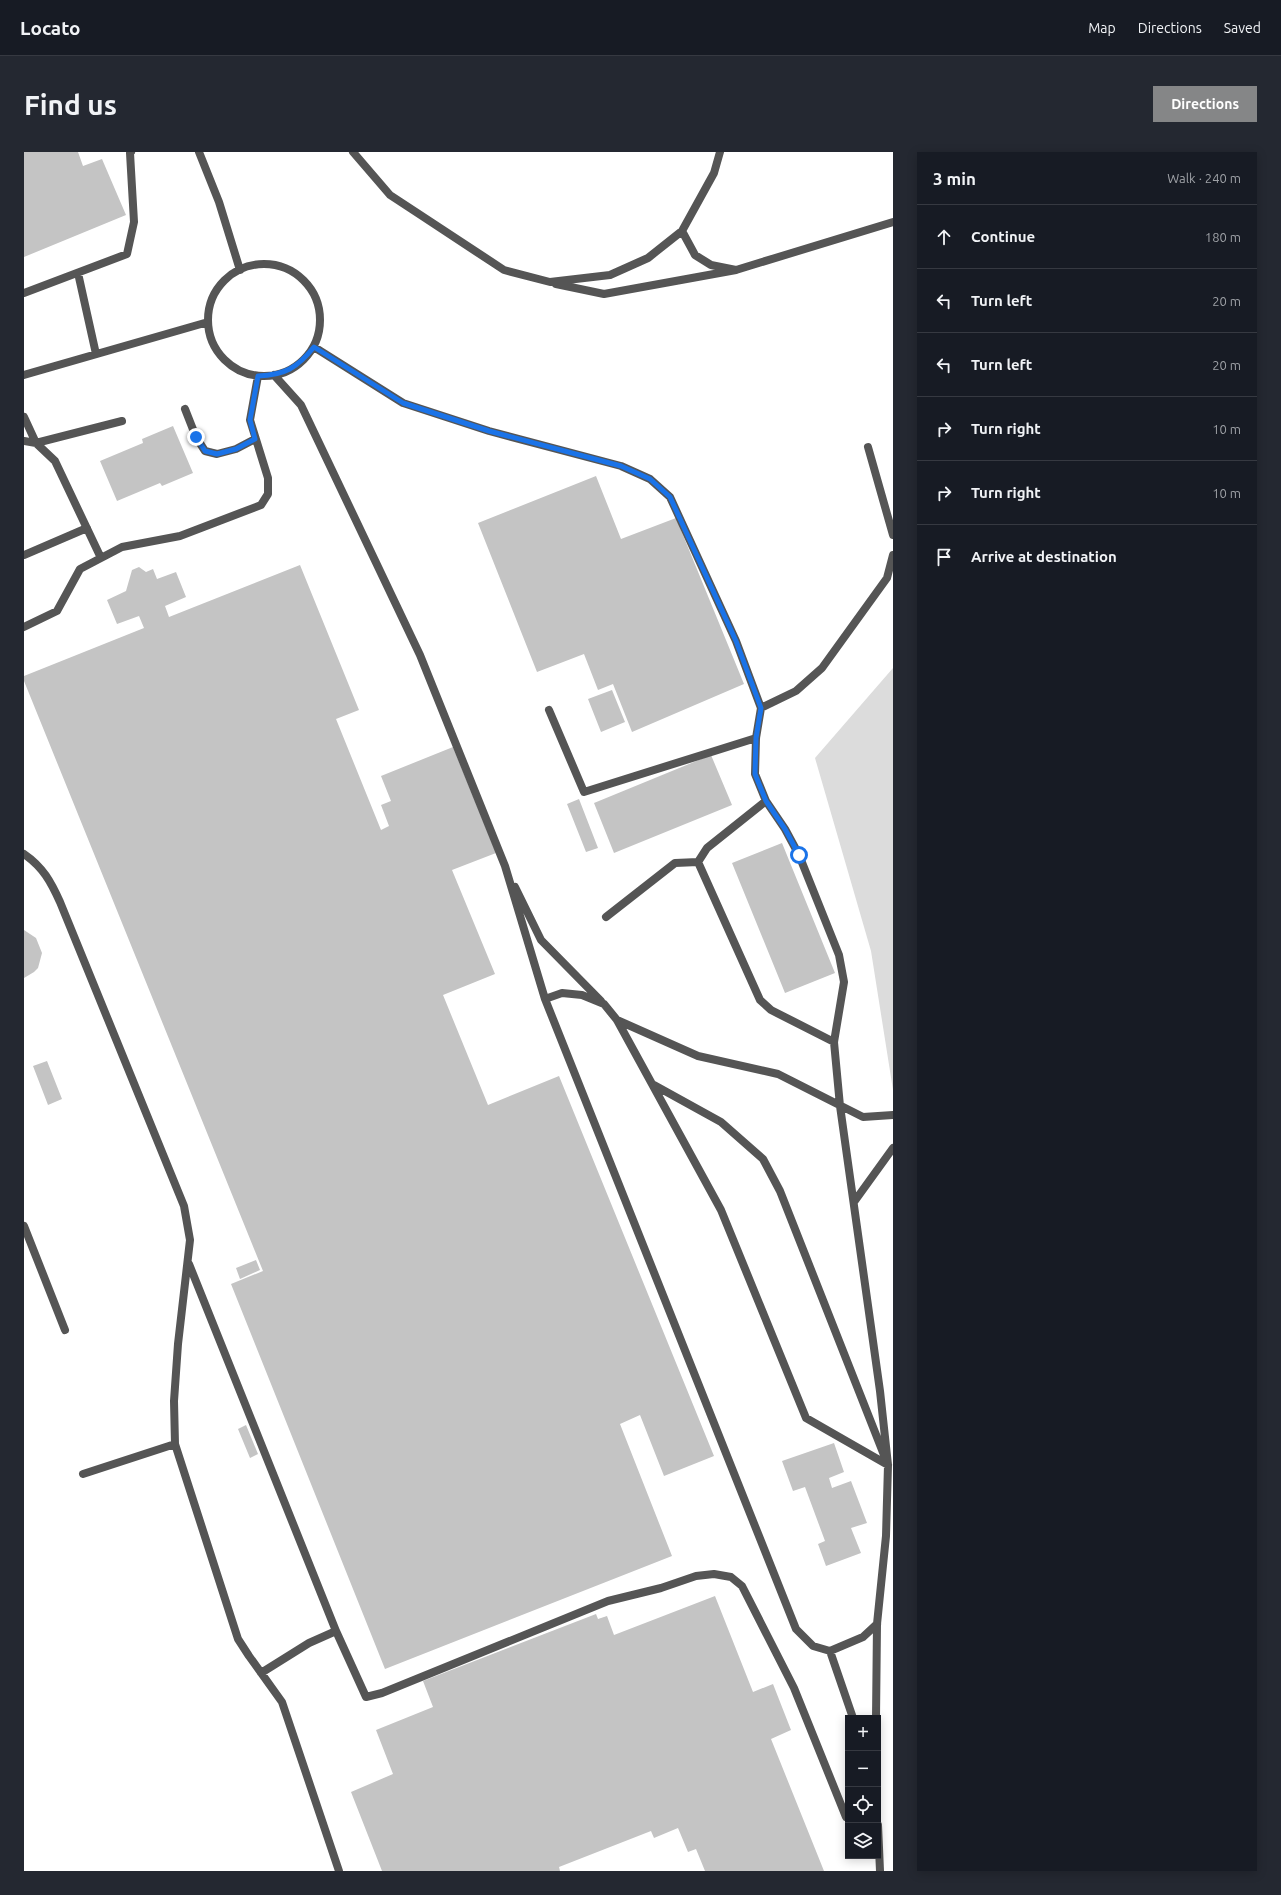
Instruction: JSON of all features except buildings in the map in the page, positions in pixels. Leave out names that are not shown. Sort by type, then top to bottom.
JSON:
[{"type":"lane","points":[[24,293],[127,254],[134,222],[131,152]]},
{"type":"lane","points":[[199,152],[219,202],[240,270]]},
{"type":"lane","points":[[353,152],[390,195],[504,270],[604,294],[736,270],[893,222]]},
{"type":"lane","points":[[550,282],[610,275],[648,258],[682,230],[714,173],[720,152]]},
{"type":"lane","points":[[682,230],[696,255],[711,265],[736,270]]},
{"type":"lane","points":[[256,264],[274,265],[291,271],[305,281],[315,296],[320,313],[320,330],[314,347],[303,361],[290,370],[274,376],[258,376],[243,372],[233,366],[218,352],[211,338],[208,322],[210,306],[216,291],[226,279],[240,270],[256,264]]},
{"type":"lane","points":[[78,273],[96,354]]},
{"type":"lane","points":[[24,375],[208,322]]},
{"type":"lane","points":[[314,347],[403,403],[489,431],[621,466],[650,479],[670,497],[736,641],[761,708],[756,738],[755,774],[766,801],[785,829],[799,855],[839,955],[844,982],[834,1042],[840,1106],[879,1383],[888,1465],[886,1536],[877,1624],[876,1715]]},
{"type":"lane","points":[[24,627],[58,611],[80,569],[122,547],[180,536],[261,505],[268,494],[268,478],[250,420],[258,376]]},
{"type":"lane","points":[[274,376],[301,405],[420,655],[505,866],[541,940],[604,1004],[617,1020],[721,1210],[806,1418],[888,1465]]},
{"type":"lane","points":[[185,408],[196,437],[205,451],[217,454],[236,449],[255,439]]},
{"type":"lane","points":[[24,417],[36,443],[55,461],[101,558]]},
{"type":"lane","points":[[24,440],[36,443],[122,421]]},
{"type":"lane","points":[[868,447],[893,535]]},
{"type":"lane","points":[[24,555],[87,528]]},
{"type":"lane","points":[[761,708],[796,691],[822,668],[887,578],[893,555]]},
{"type":"lane","points":[[549,710],[584,792],[756,738]]},
{"type":"lane","points":[[698,862],[707,848],[766,801]]},
{"type":"lane","points":[[24,854],[41,867],[48,877],[60,902],[184,1206],[190,1240],[178,1344],[174,1401],[175,1444],[236,1633],[248,1656],[282,1702],[288,1716],[339,1871]]},
{"type":"lane","points":[[606,917],[675,863],[698,862]]},
{"type":"lane","points":[[698,862],[760,1000],[771,1010],[834,1042]]},
{"type":"lane","points":[[505,866],[545,1000],[796,1629],[813,1646],[830,1651],[864,1637],[877,1624]]},
{"type":"lane","points":[[545,1000],[562,993],[582,995],[604,1004]]},
{"type":"lane","points":[[617,1020],[698,1056],[778,1074],[863,1117],[893,1115]]},
{"type":"lane","points":[[653,1084],[721,1122],[763,1159],[780,1191],[888,1465]]},
{"type":"lane","points":[[854,1202],[893,1148]]},
{"type":"lane","points":[[24,1226],[65,1330]]},
{"type":"lane","points":[[188,1263],[336,1631],[366,1697],[382,1693],[608,1601],[661,1588],[696,1576],[714,1574],[731,1577],[742,1586],[794,1688],[845,1815]]},
{"type":"lane","points":[[83,1474],[175,1444]]},
{"type":"lane","points":[[261,1673],[309,1643],[336,1631]]},
{"type":"lane","points":[[830,1651],[852,1715]]},
{"type":"lane","points":[[879,1859],[880,1871]]},
{"type":"shaded area","points":[[893,668],[893,1090],[871,951],[815,758]]},
{"type":"route","points":[[196,437],[205,451],[217,454],[236,449],[255,439],[250,420],[258,376],[274,376],[290,370],[303,361],[314,347],[403,403],[489,431],[621,466],[650,479],[670,497],[736,641],[761,708],[756,738],[755,774],[766,801],[785,829],[799,855]]}]
